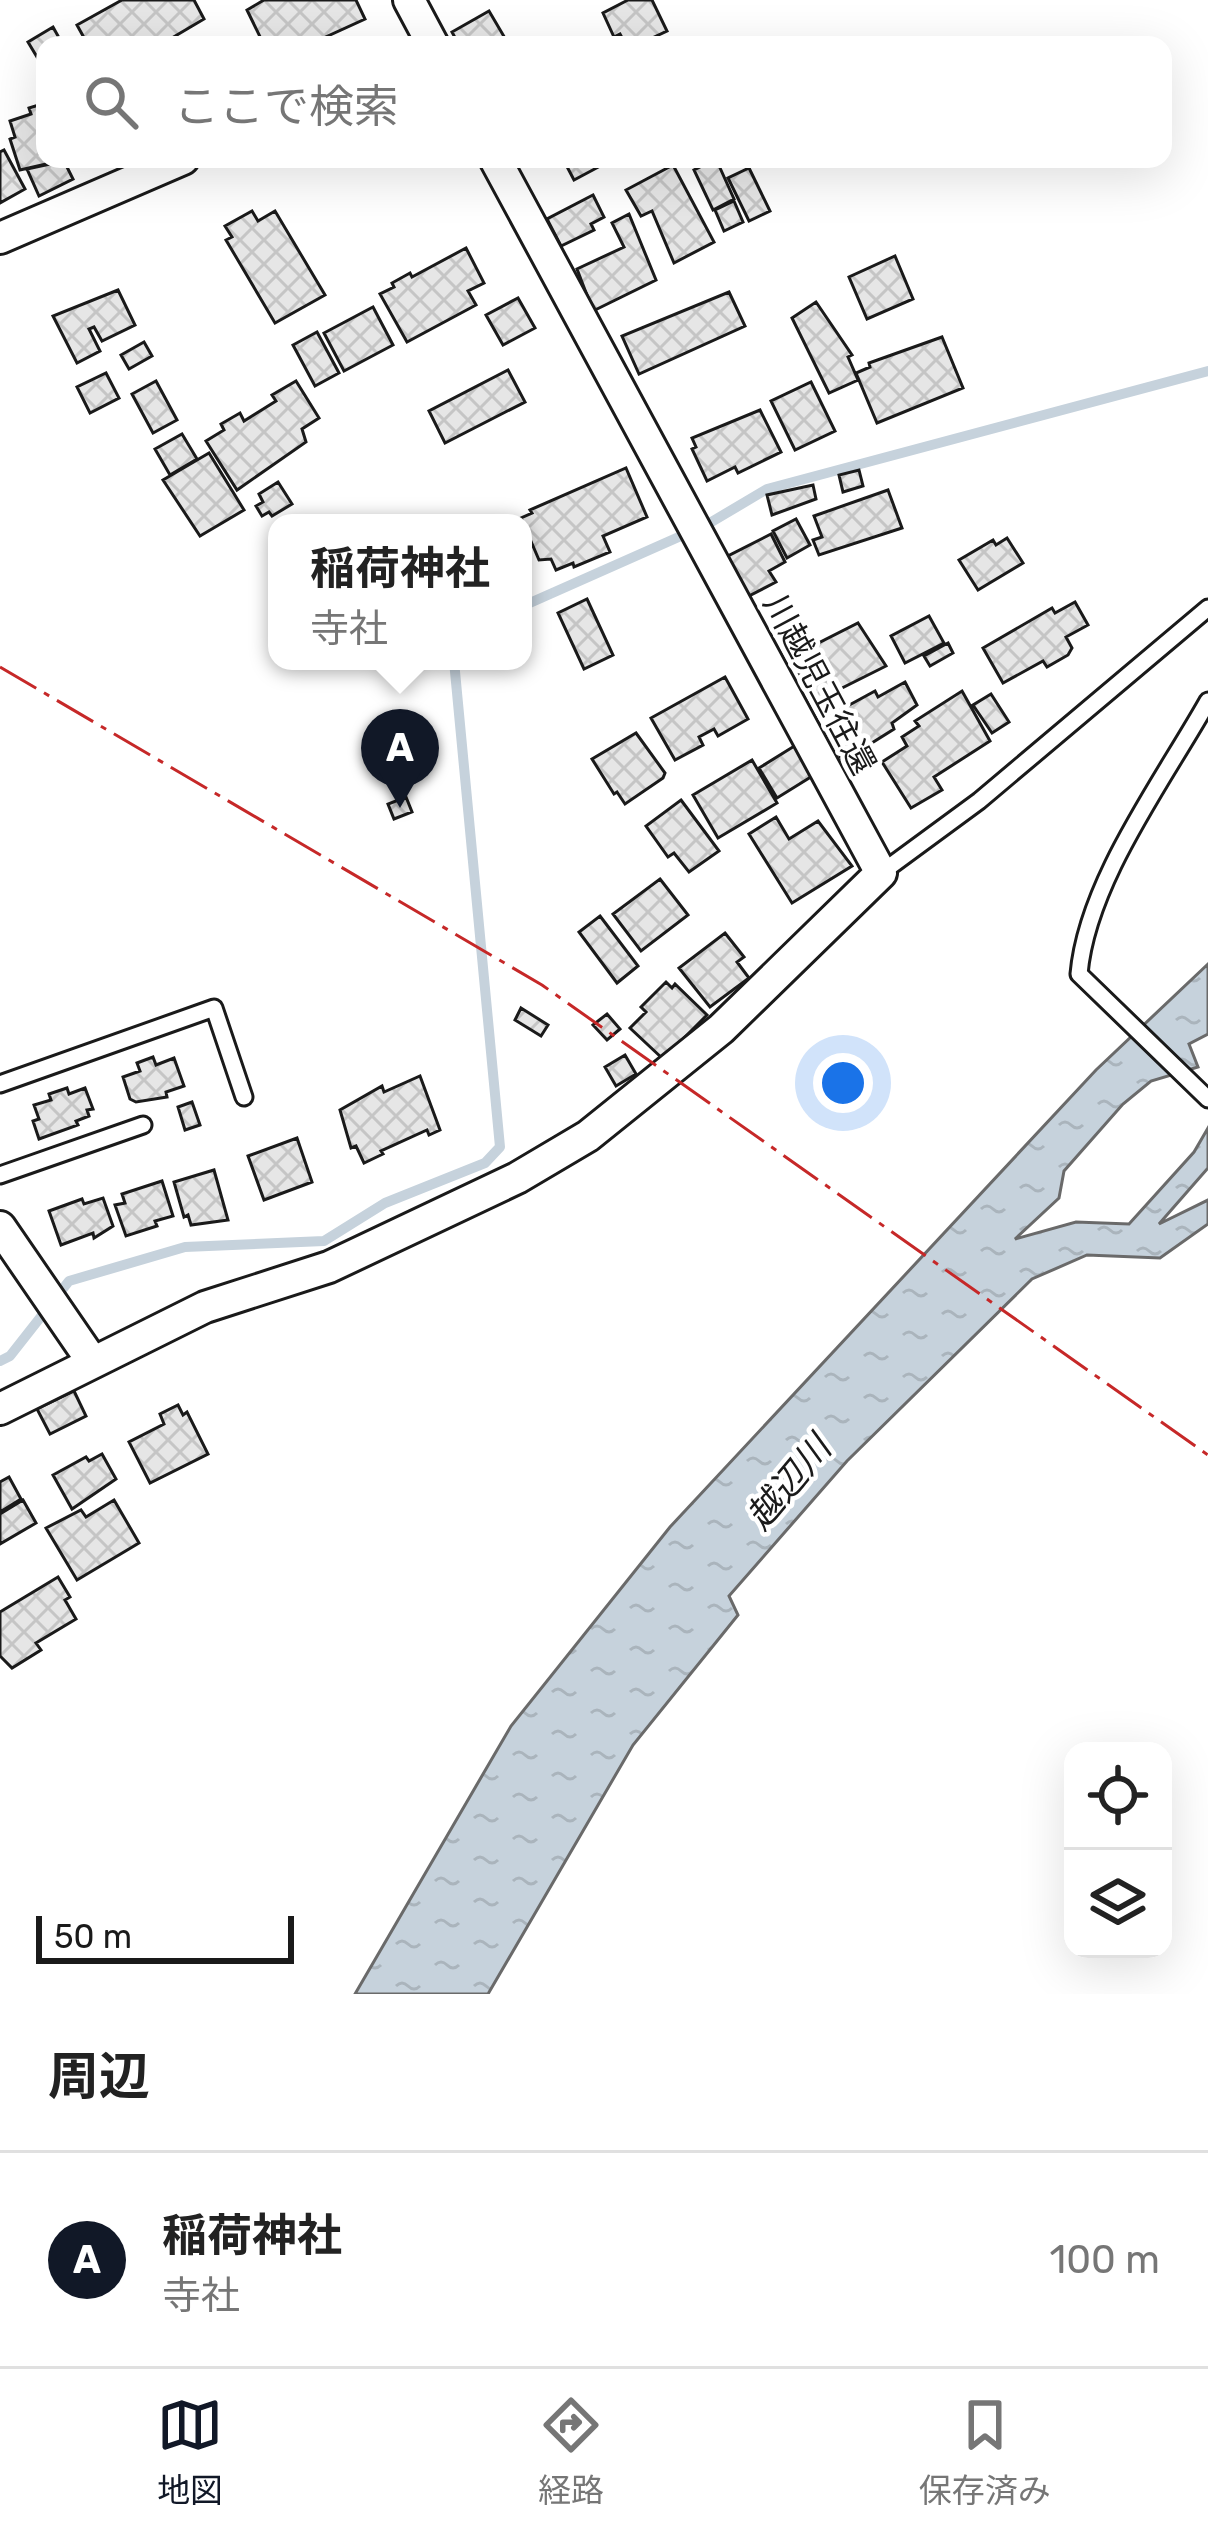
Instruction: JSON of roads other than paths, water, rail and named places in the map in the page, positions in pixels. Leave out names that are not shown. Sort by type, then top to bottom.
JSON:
[{"type":"street","points":[[409,0],[423,36]]},
{"type":"street","points":[[0,238],[161,168]]},
{"type":"street","name":"川越児玉往還","points":[[500,168],[881,873]]},
{"type":"street","points":[[0,1408],[205,1307],[329,1267],[517,1178],[588,1136],[721,1029],[881,873]]},
{"type":"street","points":[[0,1227],[92,1361]]},
{"type":"lane","points":[[881,873],[979,801],[1208,608]]},
{"type":"lane","points":[[1208,701],[1114,862],[1080,954],[1078,974],[1208,1099]]},
{"type":"lane","points":[[0,1084],[214,1008],[244,1096]]},
{"type":"lane","points":[[0,1175],[142,1125]]},
{"type":"water","name":"越辺川","points":[[1208,964],[1208,1034],[1189,1044],[1198,1067],[1151,1081],[1123,1104],[1064,1171],[1059,1198],[1015,1239],[1076,1222],[1129,1224],[1194,1152],[1208,1128],[1208,1168],[1159,1224],[1208,1200],[1208,1224],[1160,1258],[1087,1255],[1032,1279],[847,1461],[729,1596],[738,1615],[633,1745],[488,1994],[355,1994],[511,1726],[670,1527],[1096,1070]]},
{"type":"waterway","points":[[532,602],[708,524],[767,489],[1208,371]]},
{"type":"waterway","points":[[0,1361],[10,1356],[69,1281],[185,1247],[324,1241],[385,1203],[485,1163],[500,1147],[455,670]]},
{"type":"place","name":"稲荷神社","points":[[400,808]]}]
